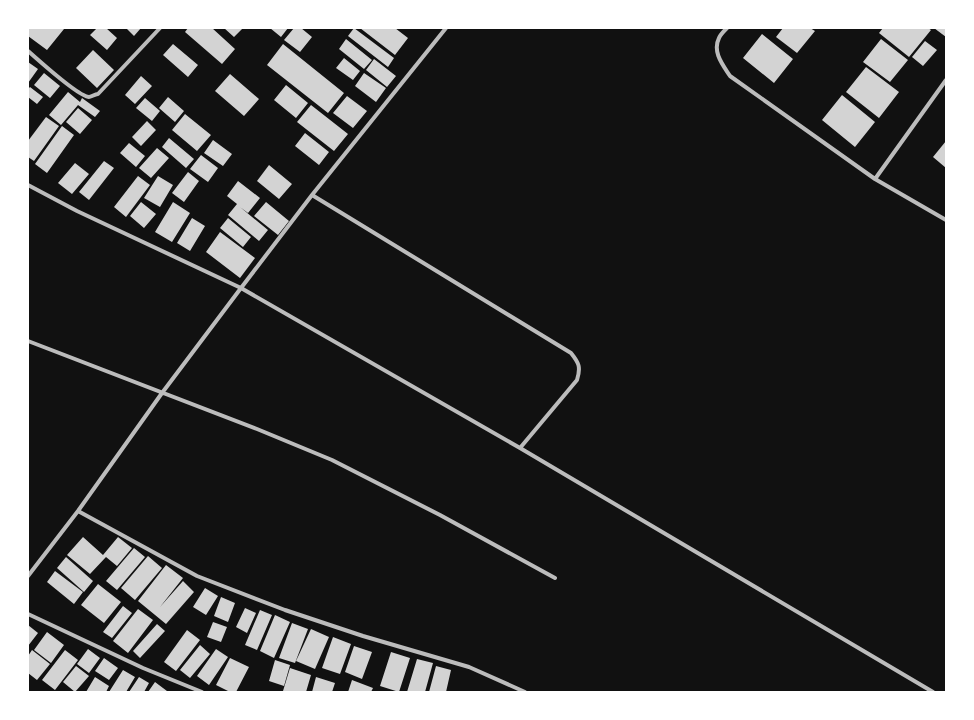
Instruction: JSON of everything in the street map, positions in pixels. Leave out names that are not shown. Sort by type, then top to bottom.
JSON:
[{"type":"street","points":[[28,51],[82,95],[88,97],[98,94],[160,28]]},
{"type":"street","points":[[28,576],[78,511],[162,393],[241,288],[312,195],[446,28]]},
{"type":"street","points":[[727,28],[718,38],[717,48],[720,61],[730,76],[875,179],[946,220]]},
{"type":"street","points":[[875,179],[946,80]]},
{"type":"street","points":[[28,185],[77,211],[241,288],[520,448],[933,692]]},
{"type":"street","points":[[312,195],[571,352],[577,360],[580,371],[576,380],[520,448]]},
{"type":"street","points":[[28,341],[257,429],[332,460],[440,515],[555,578]]},
{"type":"street","points":[[78,511],[197,576],[285,610],[363,636],[469,668],[525,692]]},
{"type":"street","points":[[28,614],[144,668],[202,692]]},
{"type":"building","points":[[28,28],[64,29],[47,50],[28,36]]},
{"type":"building","points":[[97,28],[106,28],[117,38],[107,50],[90,35]]},
{"type":"building","points":[[126,28],[141,28],[134,36]]},
{"type":"building","points":[[188,28],[212,28],[235,49],[222,64],[185,32]]},
{"type":"building","points":[[224,28],[243,28],[234,37]]},
{"type":"building","points":[[270,28],[288,28],[281,37]]},
{"type":"building","points":[[294,28],[301,28],[312,37],[300,52],[284,40]]},
{"type":"building","points":[[354,28],[394,58],[388,67],[348,36]]},
{"type":"building","points":[[360,28],[395,28],[408,38],[395,55]]},
{"type":"building","points":[[783,28],[810,28],[815,31],[797,53],[776,37]]},
{"type":"building","points":[[883,28],[928,28],[931,30],[909,57],[879,33]]},
{"type":"building","points":[[934,28],[946,28],[946,37]]},
{"type":"building","points":[[762,34],[793,59],[774,83],[743,58]]},
{"type":"building","points":[[346,39],[372,60],[364,69],[339,49]]},
{"type":"building","points":[[881,39],[908,60],[890,82],[863,62]]},
{"type":"building","points":[[925,41],[937,50],[923,66],[912,57]]},
{"type":"building","points":[[173,44],[198,65],[188,77],[163,55]]},
{"type":"building","points":[[283,44],[344,93],[328,113],[267,65]]},
{"type":"building","points":[[93,50],[114,70],[97,88],[76,68]]},
{"type":"building","points":[[344,58],[360,71],[353,80],[336,68]]},
{"type":"building","points":[[374,59],[396,76],[387,87],[366,70]]},
{"type":"building","points":[[28,62],[38,69],[28,83]]},
{"type":"building","points":[[866,67],[899,92],[879,118],[846,92]]},
{"type":"building","points":[[44,73],[60,86],[50,98],[34,85]]},
{"type":"building","points":[[364,73],[386,88],[376,102],[355,86]]},
{"type":"building","points":[[230,74],[259,99],[244,116],[215,91]]},
{"type":"building","points":[[141,76],[152,86],[135,104],[125,95]]},
{"type":"building","points":[[286,85],[308,103],[296,118],[274,100]]},
{"type":"building","points":[[30,87],[43,97],[37,104],[28,97],[28,89]]},
{"type":"building","points":[[68,92],[80,102],[82,98],[100,111],[95,117],[78,105],[61,125],[49,115]]},
{"type":"building","points":[[842,95],[875,122],[855,147],[822,120]]},
{"type":"building","points":[[347,96],[367,111],[353,128],[333,113]]},
{"type":"building","points":[[168,97],[184,111],[175,122],[159,108]]},
{"type":"building","points":[[145,98],[160,111],[152,121],[136,108]]},
{"type":"building","points":[[311,105],[348,134],[334,151],[297,122]]},
{"type":"building","points":[[78,108],[92,120],[80,134],[66,122]]},
{"type":"building","points":[[185,114],[211,135],[197,151],[172,130]]},
{"type":"building","points":[[46,117],[59,126],[34,161],[28,157],[28,141]]},
{"type":"building","points":[[147,121],[156,130],[141,146],[132,137]]},
{"type":"building","points":[[62,126],[74,135],[47,173],[35,164]]},
{"type":"building","points":[[305,133],[329,152],[319,165],[295,146]]},
{"type":"building","points":[[169,138],[194,159],[186,168],[162,147]]},
{"type":"building","points":[[213,140],[232,154],[223,166],[204,153]]},
{"type":"building","points":[[946,141],[946,168],[933,157]]},
{"type":"building","points":[[129,143],[145,156],[136,167],[120,153]]},
{"type":"building","points":[[157,148],[169,158],[151,178],[139,168]]},
{"type":"building","points":[[201,155],[218,168],[208,182],[190,169]]},
{"type":"building","points":[[104,161],[114,168],[89,200],[79,192]]},
{"type":"building","points":[[75,163],[89,174],[72,194],[58,183]]},
{"type":"building","points":[[269,165],[292,184],[279,199],[257,181]]},
{"type":"building","points":[[188,172],[199,181],[184,202],[172,193]]},
{"type":"building","points":[[138,176],[150,185],[126,217],[114,207]]},
{"type":"building","points":[[158,176],[173,185],[160,207],[144,198]]},
{"type":"building","points":[[238,181],[260,198],[248,213],[240,207],[268,230],[259,241],[228,215],[237,204],[227,196]]},
{"type":"building","points":[[141,202],[156,214],[144,228],[130,216]]},
{"type":"building","points":[[173,202],[190,213],[172,242],[155,232]]},
{"type":"building","points":[[266,202],[289,221],[278,235],[254,216]]},
{"type":"building","points":[[192,218],[205,226],[190,251],[177,243]]},
{"type":"building","points":[[228,218],[251,237],[243,247],[220,228]]},
{"type":"building","points":[[220,232],[255,258],[240,278],[206,252]]},
{"type":"building","points":[[83,537],[103,555],[118,537],[132,548],[117,566],[106,557],[90,574],[67,555]]},
{"type":"building","points":[[134,548],[145,557],[117,590],[106,581]]},
{"type":"building","points":[[148,556],[162,568],[135,600],[121,588]]},
{"type":"building","points":[[66,557],[93,581],[84,592],[57,568]]},
{"type":"building","points":[[166,565],[183,578],[160,607],[183,581],[194,592],[166,624],[138,601]]},
{"type":"building","points":[[55,571],[83,592],[74,604],[47,582]]},
{"type":"building","points":[[98,584],[121,602],[104,623],[81,605]]},
{"type":"building","points":[[205,588],[218,596],[206,615],[193,607]]},
{"type":"building","points":[[221,597],[235,603],[228,622],[214,616]]},
{"type":"building","points":[[123,606],[132,613],[112,638],[103,632]]},
{"type":"building","points":[[245,608],[256,613],[247,633],[236,627]]},
{"type":"building","points":[[138,609],[153,620],[128,653],[113,641]]},
{"type":"building","points":[[260,610],[272,615],[257,650],[245,645]]},
{"type":"building","points":[[275,615],[290,622],[274,658],[260,651]]},
{"type":"building","points":[[213,622],[227,627],[221,642],[207,637]]},
{"type":"building","points":[[292,623],[308,629],[295,663],[279,658]]},
{"type":"building","points":[[157,624],[165,631],[140,658],[133,651]]},
{"type":"building","points":[[28,625],[38,633],[28,646]]},
{"type":"building","points":[[311,629],[329,637],[315,669],[296,661]]},
{"type":"building","points":[[187,630],[200,640],[176,671],[164,662]]},
{"type":"building","points":[[47,632],[64,645],[51,663],[34,650]]},
{"type":"building","points":[[333,637],[351,644],[340,674],[322,668]]},
{"type":"building","points":[[200,645],[210,654],[190,678],[180,670]]},
{"type":"building","points":[[354,646],[372,652],[362,679],[345,672]]},
{"type":"building","points":[[88,649],[100,658],[89,673],[77,664]]},
{"type":"building","points":[[216,649],[228,657],[209,685],[197,676]]},
{"type":"building","points":[[32,650],[50,664],[37,680],[28,673],[28,656]]},
{"type":"building","points":[[65,650],[78,660],[55,690],[42,680]]},
{"type":"building","points":[[391,652],[410,658],[399,692],[380,686]]},
{"type":"building","points":[[104,658],[118,668],[109,680],[95,671]]},
{"type":"building","points":[[230,658],[249,667],[236,692],[230,692],[216,685]]},
{"type":"building","points":[[417,659],[433,663],[425,692],[407,692]]},
{"type":"building","points":[[275,660],[290,665],[284,686],[269,681]]},
{"type":"building","points":[[76,666],[89,676],[75,692],[63,682]]},
{"type":"building","points":[[436,666],[451,670],[446,692],[429,692]]},
{"type":"building","points":[[290,668],[311,675],[306,692],[283,691]]},
{"type":"building","points":[[123,670],[135,677],[126,692],[109,692]]},
{"type":"building","points":[[95,677],[109,686],[106,692],[86,692]]},
{"type":"building","points":[[139,677],[149,683],[144,692],[129,692]]},
{"type":"building","points":[[316,677],[335,683],[332,692],[312,692]]},
{"type":"building","points":[[352,680],[373,688],[371,692],[348,692]]},
{"type":"building","points":[[155,682],[167,691],[167,692],[148,692]]}]
